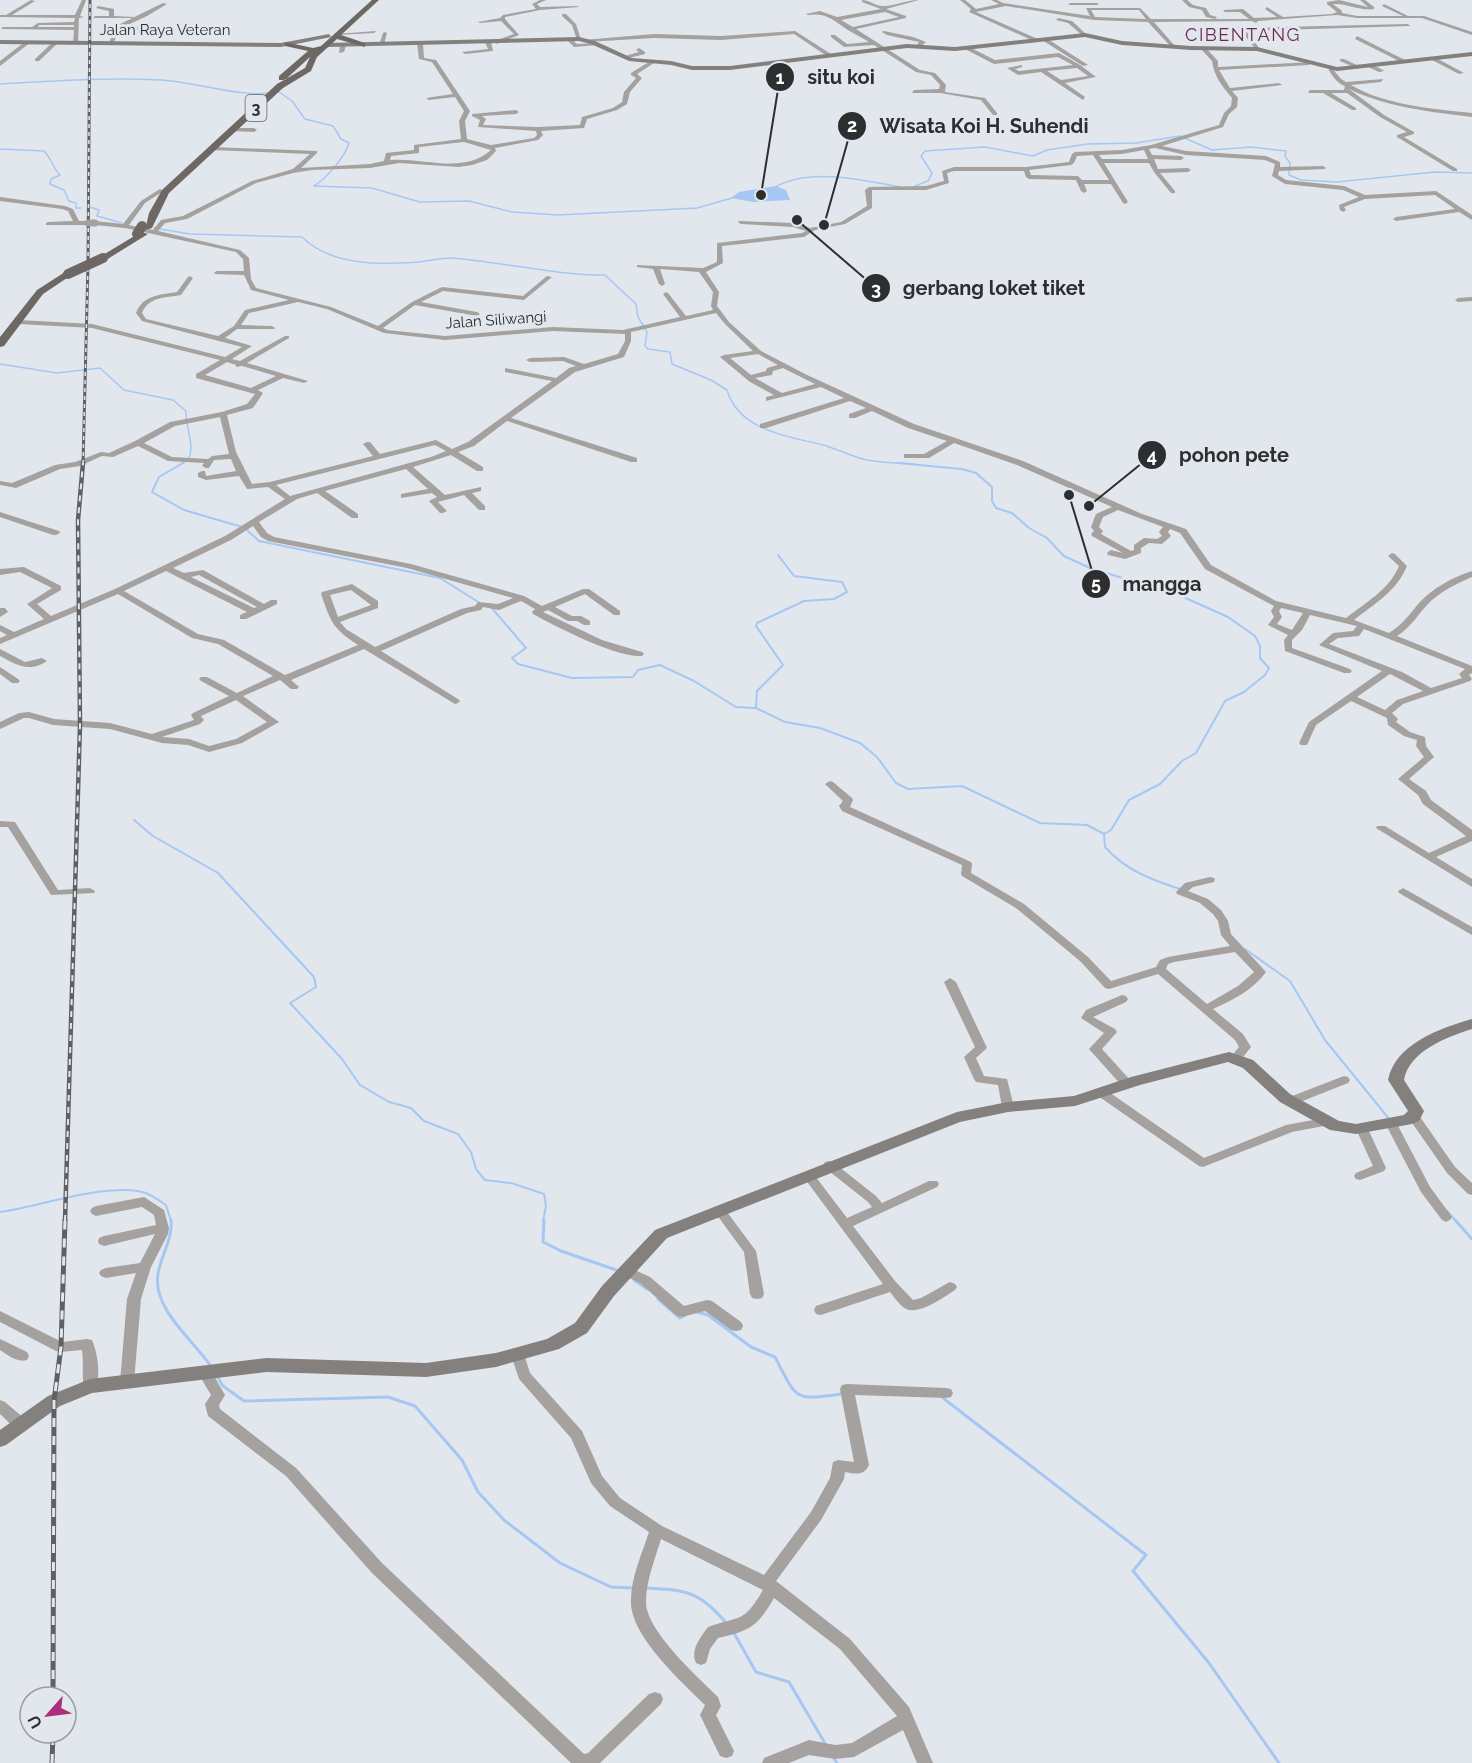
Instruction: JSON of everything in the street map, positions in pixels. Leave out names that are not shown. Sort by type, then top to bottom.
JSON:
[{"type":"main road","name":"3","points":[[149,230],[145,211],[160,191],[280,86],[308,69],[314,56],[370,0]]},
{"type":"main road","name":"3","points":[[359,13],[376,0]]},
{"type":"main road","name":"3","points":[[149,230],[153,213],[165,192],[233,130],[294,66],[333,38]]},
{"type":"main road","points":[[333,38],[362,45]]},
{"type":"main road","points":[[288,44],[314,50]]},
{"type":"main road","points":[[0,334],[33,290],[149,230]]},
{"type":"main road","points":[[0,344],[40,292],[67,273]]},
{"type":"street","points":[[80,45],[78,22],[84,0]]},
{"type":"street","points":[[539,9],[534,4],[544,0]]},
{"type":"street","points":[[850,29],[904,17],[882,5],[866,0]]},
{"type":"street","points":[[917,0],[882,5],[873,12],[835,18],[918,72],[937,77],[944,85],[941,91]]},
{"type":"street","points":[[962,0],[975,10],[1007,5]]},
{"type":"street","points":[[993,0],[1007,5],[1042,11],[1069,7],[1106,7],[1144,14],[1172,46]]},
{"type":"street","points":[[1015,0],[1027,8]]},
{"type":"street","points":[[1184,0],[1191,6],[1204,9],[1208,16],[1232,20]]},
{"type":"street","points":[[1326,1],[1348,2],[1358,9],[1372,8],[1362,0]]},
{"type":"street","points":[[3,17],[33,1]]},
{"type":"street","points":[[1326,1],[1340,12],[1339,14]]},
{"type":"street","points":[[1384,5],[1409,16]]},
{"type":"street","points":[[112,30],[127,22],[140,19],[162,6],[172,8]]},
{"type":"street","points":[[480,22],[502,19],[505,15],[539,9],[578,7]]},
{"type":"street","points":[[1069,7],[1091,14],[1150,21],[1254,20],[1339,14],[1359,21]]},
{"type":"street","points":[[1069,7],[1071,19],[1085,35]]},
{"type":"street","points":[[1053,23],[1091,14],[1106,7]]},
{"type":"street","points":[[98,8],[112,10],[111,17]]},
{"type":"street","points":[[836,10],[845,8],[880,22]]},
{"type":"street","points":[[1268,8],[1299,28]]},
{"type":"street","points":[[975,10],[972,11],[1087,63],[1059,68],[1030,78],[1024,76]]},
{"type":"street","points":[[1257,49],[1244,30],[1232,20],[1226,11],[1241,10],[1264,29]]},
{"type":"street","points":[[1042,11],[1038,13],[1043,16],[1071,19]]},
{"type":"street","points":[[873,12],[893,19]]},
{"type":"street","points":[[1248,15],[1275,13]]},
{"type":"street","points":[[564,15],[574,24],[582,40],[625,57],[690,68],[730,68],[918,46],[941,49],[967,48],[1085,35],[1117,42],[1257,49],[1330,69],[1358,68],[1472,54]]},
{"type":"street","points":[[1244,30],[1299,28],[1409,16],[1427,18],[1472,34]]},
{"type":"street","points":[[3,17],[78,22]]},
{"type":"street","points":[[95,17],[154,21]]},
{"type":"street","points":[[1314,17],[1321,22]]},
{"type":"street","points":[[496,42],[517,35],[502,19]]},
{"type":"street","points":[[844,24],[872,19]]},
{"type":"street","points":[[1270,19],[1281,28]]},
{"type":"street","points":[[1156,26],[1219,25],[1215,20]]},
{"type":"street","points":[[1292,22],[1359,21],[1408,25]]},
{"type":"street","points":[[3,28],[32,28],[78,22]]},
{"type":"street","points":[[112,30],[135,31],[145,24]]},
{"type":"street","points":[[875,43],[849,46],[832,37],[903,29]]},
{"type":"street","points":[[111,43],[115,34],[112,30]]},
{"type":"street","points":[[333,38],[374,32]]},
{"type":"street","points":[[582,40],[654,36],[722,38],[795,32],[829,55]]},
{"type":"street","points":[[884,32],[892,36],[908,34],[923,42],[918,46]]},
{"type":"street","points":[[381,44],[385,33]]},
{"type":"street","points":[[839,41],[861,35]]},
{"type":"street","name":"Jalan Raya Veteran","points":[[0,42],[208,46],[288,44],[333,38],[342,48],[411,40],[420,43],[582,40]]},
{"type":"street","points":[[1357,38],[1405,62]]},
{"type":"street","points":[[569,39],[576,46],[599,45]]},
{"type":"street","points":[[1,63],[28,42]]},
{"type":"street","points":[[37,60],[55,42]]},
{"type":"street","points":[[465,53],[491,50],[488,42]]},
{"type":"street","points":[[420,43],[422,59],[434,61],[467,111],[462,121],[464,140]]},
{"type":"street","points":[[967,48],[997,63],[1059,55]]},
{"type":"street","points":[[1075,172],[1071,157],[1075,154],[1146,148],[1224,124],[1227,113],[1236,102],[1229,90],[1222,84],[1215,69],[1215,61],[1203,48]]},
{"type":"street","points":[[613,51],[630,49]]},
{"type":"street","points":[[625,57],[643,53],[639,50]]},
{"type":"street","points":[[985,57],[1049,50],[1093,77],[1060,82]]},
{"type":"street","points":[[1022,53],[1040,64],[1083,98]]},
{"type":"street","points":[[1434,59],[1461,73]]},
{"type":"street","points":[[1342,60],[1358,68]]},
{"type":"street","points":[[1050,72],[1042,70],[1019,73],[1010,68],[1069,61]]},
{"type":"street","points":[[590,109],[625,103],[627,92],[639,78],[633,73],[651,63]]},
{"type":"street","points":[[1215,69],[1308,63]]},
{"type":"street","points":[[1370,66],[1381,71]]},
{"type":"street","points":[[1059,68],[1077,80]]},
{"type":"street","points":[[1330,69],[1367,105],[1412,134],[1399,136],[1455,170]]},
{"type":"street","points":[[1310,92],[1325,92],[1381,80]]},
{"type":"street","points":[[1229,90],[1279,85]]},
{"type":"street","points":[[1346,87],[1397,102],[1472,115]]},
{"type":"street","points":[[914,92],[941,91],[983,99],[995,114]]},
{"type":"street","points":[[1325,92],[1354,109]]},
{"type":"street","points":[[429,98],[456,95]]},
{"type":"street","points":[[1367,105],[1397,102]]},
{"type":"street","points":[[475,115],[483,119],[480,126],[538,129],[579,128],[584,125],[584,118],[603,108]]},
{"type":"street","points":[[466,114],[516,112]]},
{"type":"street","points":[[387,162],[387,154],[417,152],[415,147],[464,140],[491,147],[536,139],[540,135],[538,129]]},
{"type":"street","points":[[233,130],[254,130]]},
{"type":"street","points":[[1155,146],[1192,154],[1266,158],[1277,162],[1275,176],[1280,180],[1344,188],[1364,198]]},
{"type":"street","points":[[149,230],[163,221],[185,218],[254,182],[292,171],[366,167],[387,162],[418,160],[435,166],[475,163],[490,155],[494,150],[491,147]]},
{"type":"street","points":[[1146,148],[1156,171],[1173,192]]},
{"type":"street","points":[[212,149],[315,152],[292,171]]},
{"type":"street","points":[[1095,153],[1125,202]]},
{"type":"street","points":[[1100,161],[1180,158]]},
{"type":"street","points":[[639,266],[704,270],[720,263],[721,244],[799,236],[811,230],[843,224],[868,209],[870,205],[868,190],[936,186],[947,182],[944,172],[952,169],[1026,170],[1072,162]]},
{"type":"street","points":[[1277,169],[1323,168]]},
{"type":"street","points":[[1026,170],[1029,177],[1077,178],[1084,190]]},
{"type":"street","points":[[1156,171],[1188,170]]},
{"type":"street","points":[[1080,182],[1114,182]]},
{"type":"street","points":[[125,226],[143,202],[160,191]]},
{"type":"street","points":[[1343,210],[1341,206],[1364,198],[1436,193],[1472,218]]},
{"type":"street","points":[[0,200],[63,207],[71,210],[77,223]]},
{"type":"street","points":[[1396,219],[1461,210]]},
{"type":"street","points":[[741,222],[793,225],[811,230]]},
{"type":"street","name":"Jalan Siliwangi","points":[[48,224],[92,223],[125,226],[238,252],[246,258],[250,286],[253,289],[329,308],[378,329],[454,339],[542,330],[628,331],[717,311]]},
{"type":"street","points":[[656,267],[662,284]]},
{"type":"street","points":[[704,270],[702,273],[716,292],[714,306],[717,311],[759,352],[783,366],[911,426],[1020,463],[1118,507],[1186,534],[1208,567],[1278,606],[1362,625],[1392,635],[1472,669]]},
{"type":"street","points":[[217,273],[248,273]]},
{"type":"street","points":[[378,329],[414,303],[442,289],[526,298],[549,277]]},
{"type":"street","points":[[190,278],[179,294],[161,295],[145,302],[139,309],[140,317],[264,350]]},
{"type":"street","points":[[666,294],[684,318]]},
{"type":"street","points":[[1458,300],[1472,300]]},
{"type":"street","points":[[220,338],[236,327],[242,314],[249,310],[295,301]]},
{"type":"street","points":[[414,303],[477,314]]},
{"type":"street","points":[[19,322],[92,326],[304,381]]},
{"type":"street","points":[[236,327],[272,328]]},
{"type":"street","points":[[0,641],[118,591],[235,534],[289,499],[452,453],[477,441],[556,380],[582,366],[621,355],[628,340],[628,331]]},
{"type":"street","points":[[239,365],[287,337]]},
{"type":"street","points":[[0,483],[13,486],[58,467],[77,464],[101,454],[109,455],[178,422],[223,414],[253,405],[259,394],[199,376],[248,346]]},
{"type":"street","points":[[759,352],[724,356],[749,377],[781,396]]},
{"type":"street","points":[[530,360],[564,359],[582,366]]},
{"type":"street","points":[[749,377],[769,373],[770,370],[783,366]]},
{"type":"street","points":[[508,370],[556,380]]},
{"type":"street","points":[[250,391],[281,376]]},
{"type":"street","points":[[769,399],[821,385]]},
{"type":"street","points":[[763,426],[851,398]]},
{"type":"street","points":[[852,416],[874,408]]},
{"type":"street","points":[[223,414],[225,433],[240,473],[250,487],[315,474],[436,442],[480,469]]},
{"type":"street","points":[[790,417],[800,424]]},
{"type":"street","points":[[507,419],[633,460]]},
{"type":"street","points":[[908,456],[924,457],[952,441]]},
{"type":"street","points":[[138,443],[171,459],[205,468]]},
{"type":"street","points":[[367,444],[379,457]]},
{"type":"street","points":[[234,456],[212,458],[202,477],[240,473]]},
{"type":"street","points":[[407,466],[443,498]]},
{"type":"street","points":[[315,474],[328,488]]},
{"type":"street","points":[[270,484],[289,499]]},
{"type":"street","points":[[443,511],[433,501],[478,489]]},
{"type":"street","points":[[318,490],[354,516]]},
{"type":"street","points":[[404,496],[434,490]]},
{"type":"street","points":[[466,492],[482,508]]},
{"type":"street","points":[[1118,507],[1099,516],[1095,527],[1099,531],[1095,535],[1111,541],[1131,554]]},
{"type":"street","points":[[0,514],[56,533]]},
{"type":"street","points":[[255,522],[268,538],[408,566],[521,597],[571,619],[578,618],[587,623]]},
{"type":"street","points":[[1111,553],[1123,556],[1138,551],[1137,547],[1145,541],[1160,541],[1167,536],[1163,532],[1169,526]]},
{"type":"street","points":[[1348,621],[1391,585],[1401,573],[1402,566],[1392,556]]},
{"type":"street","points":[[165,567],[254,612]]},
{"type":"street","points":[[0,572],[21,569],[58,588],[31,604],[51,620]]},
{"type":"street","points":[[184,576],[200,572],[263,607]]},
{"type":"street","points":[[1392,635],[1403,629],[1417,610],[1438,591],[1472,574]]},
{"type":"street","points":[[335,621],[376,604],[352,587],[325,593],[335,621],[343,631],[455,701]]},
{"type":"street","points":[[118,591],[195,636],[226,645],[294,687]]},
{"type":"street","points":[[617,614],[586,591],[536,612],[565,629],[614,648],[639,654]]},
{"type":"street","points":[[376,650],[464,611],[478,608],[481,604],[499,607],[521,597]]},
{"type":"street","points":[[243,617],[274,602]]},
{"type":"street","points":[[1278,606],[1275,611],[1278,617],[1272,625],[1293,634]]},
{"type":"street","points":[[1307,613],[1287,646],[1290,650],[1347,671]]},
{"type":"street","points":[[1362,625],[1356,634],[1336,635],[1323,645],[1389,670],[1429,691]]},
{"type":"street","points":[[0,628],[14,635]]},
{"type":"street","points":[[153,737],[197,722],[199,720],[196,715],[365,645]]},
{"type":"street","points":[[0,652],[24,665],[42,661]]},
{"type":"street","points":[[1386,714],[1400,702],[1467,679],[1464,674],[1472,669]]},
{"type":"street","points":[[0,670],[15,681]]},
{"type":"street","points":[[1304,743],[1312,724],[1389,670]]},
{"type":"street","points":[[0,726],[22,715],[29,715],[53,722],[110,726],[213,749],[246,738],[274,722],[238,697],[204,679]]},
{"type":"street","points":[[1349,698],[1386,714],[1393,719],[1391,723],[1404,733],[1422,739],[1421,746],[1429,755],[1403,779],[1422,793],[1427,802],[1472,836],[1428,858]]},
{"type":"street","points":[[830,784],[848,800],[843,806],[846,809],[967,864],[966,874],[1027,912],[1084,959],[1109,985],[1160,970],[1164,962],[1172,959],[1238,948]]},
{"type":"street","points":[[0,824],[11,824],[55,893],[90,891]]},
{"type":"street","points":[[1381,828],[1472,884]]},
{"type":"street","points":[[1205,1009],[1226,998],[1259,974],[1257,966],[1226,935],[1223,921],[1213,908],[1204,901],[1181,892],[1189,885],[1210,880]]},
{"type":"street","points":[[1403,891],[1472,932]]},
{"type":"street","points":[[1160,970],[1244,1044],[1244,1051],[1236,1058]]},
{"type":"street","points":[[950,982],[981,1048],[970,1057],[976,1073],[980,1079],[1003,1082],[1008,1107]]},
{"type":"street","points":[[1122,999],[1090,1013],[1087,1018],[1111,1032],[1095,1049],[1127,1084]]},
{"type":"street","points":[[1472,1024],[1433,1038],[1398,1069],[1396,1080],[1415,1108],[1414,1117],[1450,1170],[1472,1191]]},
{"type":"street","points":[[0,1440],[54,1401],[90,1386],[267,1365],[426,1370],[518,1355],[553,1344],[581,1328],[601,1299],[658,1236],[830,1165],[940,1123],[1008,1107],[1075,1101],[1221,1058],[1236,1058],[1248,1064],[1278,1093],[1324,1122],[1344,1129],[1362,1129],[1414,1117]]},
{"type":"street","points":[[1291,1101],[1344,1080]]},
{"type":"street","points":[[1102,1093],[1203,1163],[1290,1128],[1324,1122]]},
{"type":"street","points":[[1390,1124],[1425,1189],[1446,1217]]},
{"type":"street","points":[[1360,1176],[1380,1166],[1362,1129]]},
{"type":"street","points":[[830,1165],[872,1199],[880,1209]]},
{"type":"street","points":[[808,1174],[892,1286],[915,1306],[950,1287]]},
{"type":"street","points":[[846,1224],[933,1184]]},
{"type":"street","points":[[96,1211],[144,1202],[160,1213],[163,1228],[144,1267],[132,1309],[127,1382]]},
{"type":"street","points":[[720,1211],[750,1251],[757,1294]]},
{"type":"street","points":[[104,1241],[163,1228]]},
{"type":"street","points":[[106,1273],[144,1267]]},
{"type":"street","points":[[624,1273],[645,1280],[682,1312],[707,1305],[736,1326]]},
{"type":"street","points":[[821,1310],[892,1286]]},
{"type":"street","points":[[0,1316],[61,1347],[87,1344],[91,1362],[90,1386]]},
{"type":"street","points":[[1,1346],[22,1356]]},
{"type":"street","points":[[518,1355],[528,1381],[577,1435],[602,1487],[615,1502],[657,1530],[769,1585],[852,1651],[907,1719],[926,1763]]},
{"type":"street","points":[[205,1373],[218,1395],[212,1404],[213,1412],[291,1472],[377,1568],[581,1762],[592,1760],[655,1699]]},
{"type":"street","points":[[701,1658],[703,1647],[713,1632],[748,1624],[753,1620],[769,1585],[816,1516],[837,1479],[838,1466],[859,1468],[862,1465],[847,1389],[946,1393]]},
{"type":"street","points":[[0,1406],[21,1424]]},
{"type":"street","points":[[657,1530],[644,1574],[639,1611],[654,1636],[682,1671],[712,1702],[713,1706],[708,1715],[726,1751]]},
{"type":"street","points":[[770,1763],[809,1747],[835,1752],[854,1750],[907,1719]]},
{"type":"water","points":[[775,186],[786,190],[790,200],[753,202],[731,198],[739,192]]},
{"type":"waterway","points":[[0,84],[141,79],[174,81],[244,93],[270,93]]},
{"type":"waterway","points":[[279,92],[292,101],[305,119],[333,126],[341,139],[349,143],[344,155],[314,186],[372,188],[420,202],[469,201],[512,212],[558,215],[697,208],[732,198]]},
{"type":"waterway","points":[[915,186],[928,181],[932,173],[921,156],[925,151],[985,147],[1033,156],[1047,150],[1088,144],[1136,143],[1180,136],[1212,150],[1251,147],[1286,151],[1285,156],[1290,163],[1289,175],[1301,180],[1337,182],[1435,172],[1472,173]]},
{"type":"waterway","points":[[0,149],[44,151],[60,175],[51,179],[50,184],[64,190],[69,201],[76,203],[76,208],[81,208]]},
{"type":"waterway","points":[[774,188],[803,178],[819,177],[853,179],[900,187]]},
{"type":"waterway","points":[[90,207],[99,210],[97,216],[122,223]]},
{"type":"waterway","points":[[154,228],[190,234],[302,237],[327,254],[357,262],[404,263],[451,258],[566,273],[605,275],[636,304],[638,317],[647,332],[645,346],[648,349],[670,352],[672,364],[711,380],[727,390],[733,404],[753,423],[766,430],[823,445],[861,459],[900,463]]},
{"type":"waterway","points":[[0,364],[57,373],[100,368],[124,390],[173,400],[186,411],[191,447],[189,458]]},
{"type":"waterway","points":[[183,463],[159,477],[152,492],[184,510],[242,527]]},
{"type":"waterway","points":[[900,463],[914,464]]},
{"type":"waterway","points":[[900,463],[962,469],[976,473],[992,487],[992,501],[996,508],[1012,513],[1029,528],[1047,538],[1064,556],[1090,568],[1181,596],[1228,617],[1255,636],[1260,646],[1260,658],[1269,668],[1265,675],[1244,692],[1225,701],[1196,753],[1182,761],[1160,784],[1129,800],[1111,830],[1104,834]]},
{"type":"waterway","points":[[247,530],[259,541],[440,578],[480,603]]},
{"type":"waterway","points":[[778,555],[794,576],[842,582],[847,592],[834,599],[804,601],[757,623],[756,626],[783,665],[757,691],[756,708],[785,722],[820,728],[860,743],[877,757],[896,783],[908,789],[962,786],[1040,823],[1087,825],[1104,834]]},
{"type":"waterway","points":[[491,607],[526,648],[512,658],[518,664],[572,678],[633,677],[638,670],[660,665],[694,681],[736,707],[755,708]]},
{"type":"waterway","points":[[134,820],[153,836],[218,873],[314,977],[316,987],[290,1003],[342,1059],[360,1085],[389,1102],[411,1108],[424,1121],[458,1134],[471,1152],[476,1169],[485,1180],[511,1183],[544,1194],[546,1206],[543,1221]]},
{"type":"waterway","points":[[1104,834],[1105,847],[1121,862],[1149,878],[1180,889]]},
{"type":"waterway","points":[[1245,949],[1290,981],[1325,1040],[1390,1120]]},
{"type":"waterway","points":[[0,1212],[95,1192],[131,1190],[146,1193],[166,1205],[171,1221]]},
{"type":"waterway","points":[[1447,1211],[1456,1221]]},
{"type":"waterway","points":[[544,1220],[543,1242],[561,1251],[619,1271]]},
{"type":"waterway","points":[[1455,1220],[1472,1239]]},
{"type":"waterway","points":[[171,1221],[170,1234],[158,1274],[161,1299],[175,1322],[210,1365]]},
{"type":"waterway","points":[[634,1280],[647,1289]]},
{"type":"waterway","points":[[658,1299],[680,1318],[684,1316]]},
{"type":"waterway","points":[[697,1312],[708,1315],[751,1347],[775,1357],[798,1394],[814,1397],[841,1394]]},
{"type":"waterway","points":[[218,1378],[223,1386],[244,1401],[388,1397],[415,1406],[462,1460],[478,1492],[504,1520],[560,1563],[611,1587],[635,1588]]},
{"type":"waterway","points":[[943,1398],[1146,1555],[1133,1571],[1209,1663],[1279,1763]]},
{"type":"waterway","points":[[646,1588],[691,1594],[708,1604],[726,1623]]},
{"type":"waterway","points":[[734,1633],[756,1672],[789,1682],[826,1745]]},
{"type":"waterway","points":[[833,1757],[837,1763]]},
{"type":"railway","points":[[83,464],[88,264],[90,0]]},
{"type":"railway","points":[[65,1221],[80,725],[78,520],[83,463]]},
{"type":"railway","points":[[53,1685],[54,1401],[61,1347],[65,1220]]},
{"type":"railway","points":[[52,1763],[53,1745]]},
{"type":"place","name":"situ koi","points":[[761,195]]},
{"type":"place","name":"gerbang loket tiket","points":[[797,220]]},
{"type":"place","name":"Wisata Koi H. Suhendi","points":[[824,225]]},
{"type":"place","name":"mangga","points":[[1069,495]]},
{"type":"place","name":"pohon pete","points":[[1089,506]]},
{"type":"district","name":"CIBENTANG","points":[[1243,35]]}]
